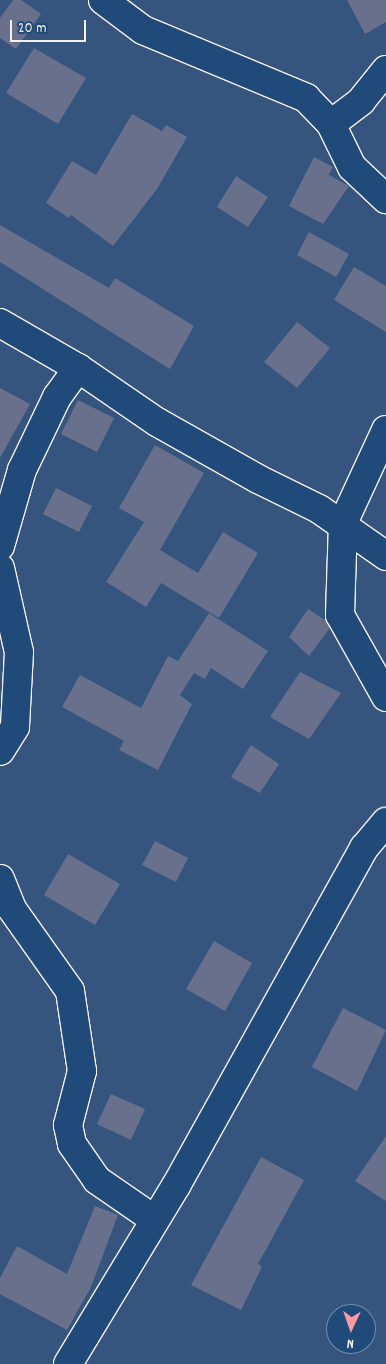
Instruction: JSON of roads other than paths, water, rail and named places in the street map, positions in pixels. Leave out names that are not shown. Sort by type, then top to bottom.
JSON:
[{"type":"street","points":[[103,0],[143,30],[300,94],[331,124],[352,167],[386,199]]},
{"type":"street","points":[[331,124],[360,101],[386,70]]},
{"type":"street","points":[[0,323],[78,368],[157,422],[343,523],[386,556]]},
{"type":"street","points":[[0,546],[22,470],[58,397],[78,368]]},
{"type":"street","points":[[386,430],[343,523],[340,615],[386,697]]},
{"type":"street","points":[[0,568],[19,652],[15,727],[0,751]]},
{"type":"street","points":[[68,1364],[155,1220],[364,848],[386,822]]},
{"type":"street","points":[[0,879],[12,909],[70,991],[82,1071],[68,1125],[72,1144],[97,1180],[155,1220]]}]
